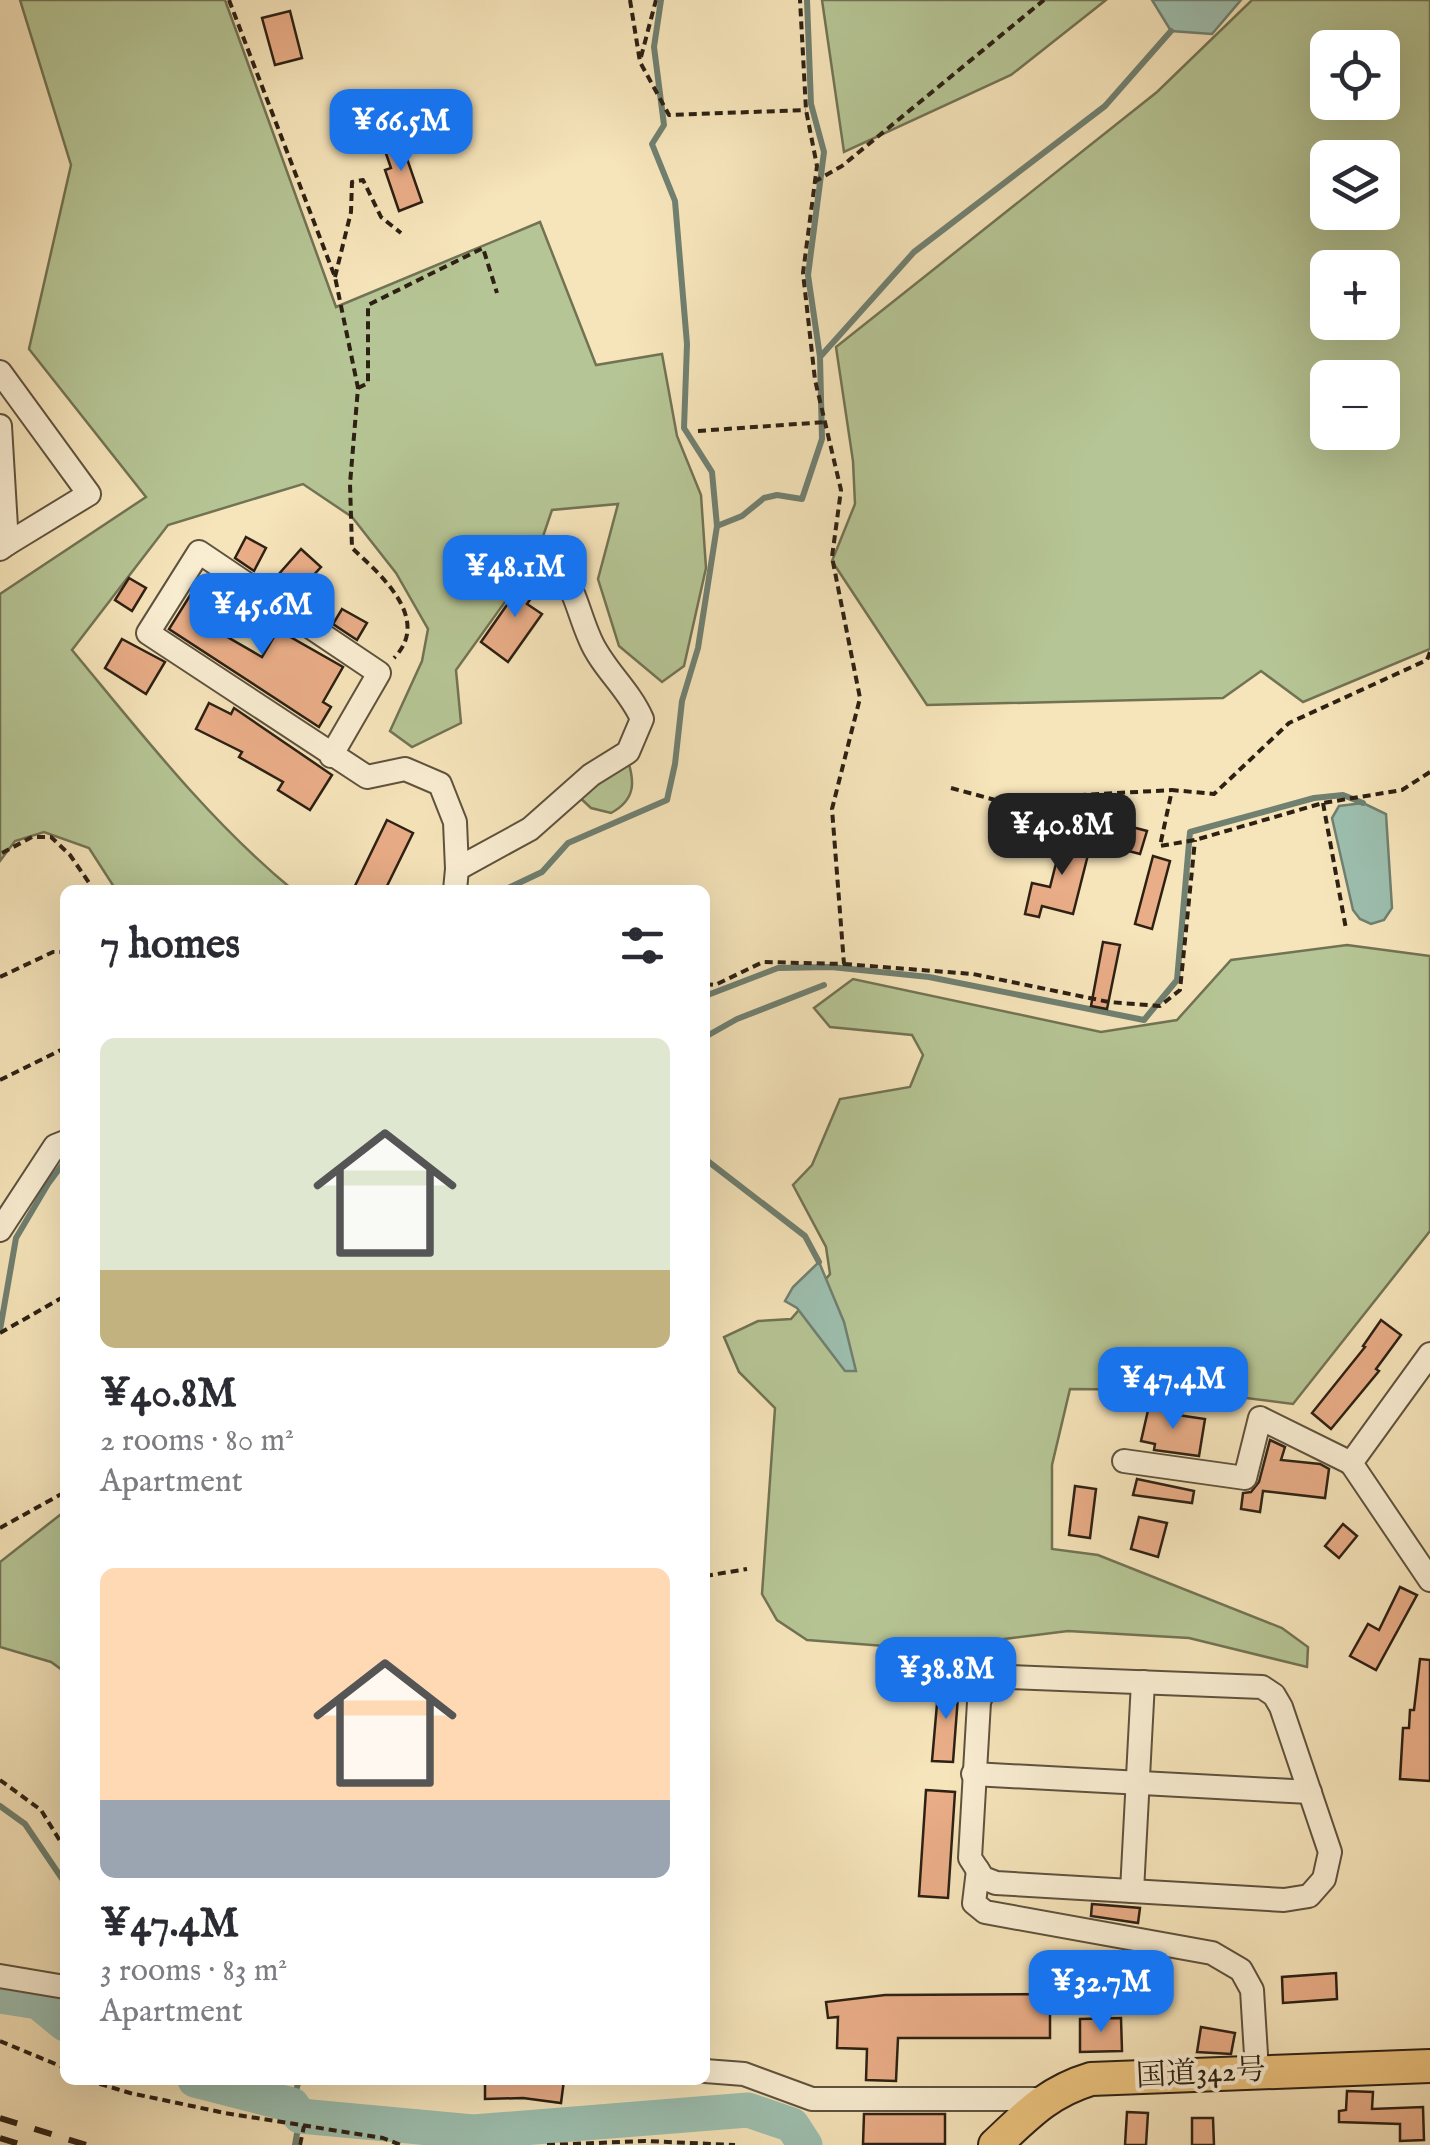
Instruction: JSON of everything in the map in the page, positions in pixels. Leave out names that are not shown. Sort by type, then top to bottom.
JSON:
[{"type":"highway","name":"国道342号","points":[[995,2145],[1060,2089],[1091,2080],[1430,2066]]},
{"type":"street","points":[[0,372],[89,494],[3,546],[0,426]]},
{"type":"street","points":[[331,756],[380,673],[199,552],[148,633],[331,756],[367,778],[404,769],[440,784],[455,822],[456,880]]},
{"type":"street","points":[[456,880],[530,830],[590,775],[628,752],[642,719],[634,700],[590,641],[579,603],[563,570],[546,555]]},
{"type":"street","points":[[0,1230],[60,1144]]},
{"type":"street","points":[[1351,1463],[1430,1354]]},
{"type":"street","points":[[1124,1461],[1245,1478],[1260,1418],[1351,1463],[1430,1580]]},
{"type":"street","points":[[1010,1678],[1262,1687],[1282,1706],[1330,1852],[1324,1879],[1309,1896],[1284,1900],[996,1883],[984,1878],[970,1858],[973,1774],[979,1702],[992,1682],[1010,1678]]},
{"type":"street","points":[[1132,1891],[1143,1682]]},
{"type":"street","points":[[973,1774],[1310,1792]]},
{"type":"street","points":[[978,1870],[974,1903],[985,1912],[1212,1953],[1241,1970],[1252,1990],[1257,2071]]},
{"type":"street","points":[[0,1976],[60,1987]]},
{"type":"street","points":[[710,2071],[744,2074],[812,2099],[1046,2099]]},
{"type":"path","points":[[230,0],[335,277],[358,388],[350,484],[352,548],[389,584],[409,622],[406,646],[380,673]]},
{"type":"path","points":[[630,0],[640,62],[669,115],[806,110]]},
{"type":"path","points":[[640,62],[656,0]]},
{"type":"path","points":[[800,0],[806,110],[818,166],[803,273],[815,380],[840,490],[832,557],[860,698],[832,809],[844,964]]},
{"type":"path","points":[[814,182],[842,166],[1044,0]]},
{"type":"path","points":[[335,277],[351,212],[352,182],[362,180],[381,217],[401,232]]},
{"type":"path","points":[[358,388],[368,383],[368,305],[483,248],[498,294]]},
{"type":"path","points":[[698,431],[826,422]]},
{"type":"path","points":[[951,788],[1010,804],[1172,790],[1214,794],[1289,724],[1427,660],[1430,652]]},
{"type":"path","points":[[1172,790],[1160,846],[1323,803],[1402,790],[1430,772]]},
{"type":"path","points":[[1323,803],[1346,929]]},
{"type":"path","points":[[2,853],[32,837],[51,837],[70,855],[91,885]]},
{"type":"path","points":[[710,984],[762,962],[844,964],[972,974],[1110,1002],[1160,1006],[1180,990],[1194,840]]},
{"type":"path","points":[[0,977],[60,952]]},
{"type":"path","points":[[0,1080],[60,1050]]},
{"type":"path","points":[[0,1334],[60,1299]]},
{"type":"path","points":[[0,1528],[60,1495]]},
{"type":"path","points":[[710,1575],[747,1569]]},
{"type":"path","points":[[0,1780],[40,1810],[60,1841]]},
{"type":"path","points":[[0,2042],[60,2066]]},
{"type":"path","points":[[108,2085],[206,2109],[384,2138],[401,2145]]},
{"type":"path","points":[[300,2145],[304,2126]]},
{"type":"path","points":[[547,2145],[736,2145]]},
{"type":"green space","points":[[20,0],[225,0],[336,307],[540,222],[596,365],[662,354],[677,436],[701,495],[706,568],[684,666],[662,682],[619,646],[598,579],[618,504],[552,510],[535,560],[456,670],[461,723],[412,747],[390,731],[422,661],[428,629],[396,573],[352,517],[303,484],[168,525],[72,650],[204,806],[287,885],[113,885],[89,848],[44,832],[15,841],[0,861],[0,594],[146,497],[29,349],[71,165]]},
{"type":"green space","points":[[822,0],[1106,0],[1011,75],[844,152]]},
{"type":"green space","points":[[1252,0],[1430,0],[1430,649],[1303,702],[1261,671],[1223,698],[927,705],[832,561],[855,504],[853,461],[836,347],[1157,92]]},
{"type":"green space","points":[[626,755],[632,788],[626,802],[611,813],[591,808],[576,794]]},
{"type":"green space","points":[[1347,945],[1430,956],[1430,1231],[1293,1404],[1183,1390],[1070,1389],[1052,1465],[1052,1549],[1098,1555],[1282,1628],[1308,1647],[1307,1667],[1189,1638],[1068,1631],[924,1649],[807,1640],[777,1620],[762,1594],[775,1408],[739,1372],[724,1337],[758,1321],[791,1319],[830,1274],[826,1247],[793,1185],[812,1165],[840,1099],[910,1087],[923,1055],[912,1035],[830,1027],[814,1008],[853,979],[1101,1032],[1177,1020],[1231,960]]},
{"type":"green space","points":[[60,1515],[60,1668],[51,1662],[0,1647],[0,1562]]},
{"type":"shaded area","points":[[1152,0],[1241,0],[1212,34],[1171,31]]},
{"type":"shaded area","points":[[1363,803],[1386,814],[1392,908],[1384,920],[1371,924],[1353,910],[1332,818],[1339,806]]},
{"type":"shaded area","points":[[819,1262],[844,1322],[856,1371],[845,1371],[797,1308],[785,1301],[793,1287]]},
{"type":"building","points":[[290,11],[302,58],[275,65],[262,18]]},
{"type":"building","points":[[405,135],[410,151],[405,153],[422,202],[399,211],[385,170],[391,168],[382,142]]},
{"type":"building","points":[[246,537],[266,548],[254,571],[235,558]]},
{"type":"building","points":[[301,549],[321,567],[293,597],[271,583]]},
{"type":"building","points":[[532,569],[545,578],[527,604],[542,614],[508,662],[481,642]]},
{"type":"building","points":[[129,578],[146,588],[132,611],[115,600]]},
{"type":"building","points":[[201,578],[224,591],[205,624],[262,657],[278,630],[343,667],[323,702],[331,707],[319,727],[169,629]]},
{"type":"building","points":[[342,609],[367,623],[357,640],[333,624]]},
{"type":"building","points":[[122,639],[165,662],[146,694],[105,668]]},
{"type":"building","points":[[209,703],[231,714],[234,708],[332,775],[310,810],[278,790],[283,782],[239,757],[242,752],[196,729]]},
{"type":"building","points":[[387,820],[413,833],[387,885],[355,885]]},
{"type":"building","points":[[1113,822],[1147,831],[1140,854],[1106,845]]},
{"type":"building","points":[[1064,832],[1092,839],[1073,914],[1042,906],[1039,917],[1025,914],[1032,883],[1050,887]]},
{"type":"building","points":[[1153,856],[1170,861],[1152,929],[1135,924]]},
{"type":"building","points":[[1103,942],[1120,945],[1107,1009],[1091,1006]]},
{"type":"building","points":[[1381,1320],[1401,1335],[1376,1369],[1379,1371],[1331,1429],[1312,1413],[1365,1347]]},
{"type":"building","points":[[1149,1406],[1205,1419],[1199,1456],[1154,1450],[1155,1444],[1141,1441]]},
{"type":"building","points":[[1270,1440],[1285,1447],[1281,1460],[1320,1464],[1329,1469],[1325,1498],[1263,1491],[1260,1512],[1241,1509],[1243,1493],[1251,1492],[1259,1482]]},
{"type":"building","points":[[1137,1479],[1194,1491],[1192,1503],[1133,1495]]},
{"type":"building","points":[[1075,1486],[1096,1489],[1090,1538],[1069,1535]]},
{"type":"building","points":[[1139,1517],[1167,1523],[1158,1557],[1131,1549]]},
{"type":"building","points":[[1343,1524],[1357,1536],[1339,1558],[1325,1546]]},
{"type":"building","points":[[1400,1587],[1417,1595],[1376,1670],[1350,1656],[1368,1624],[1379,1630]]},
{"type":"building","points":[[1420,1659],[1430,1660],[1430,1781],[1400,1779],[1403,1728],[1409,1728],[1410,1710],[1414,1710]]},
{"type":"building","points":[[939,1681],[959,1683],[953,1762],[932,1761]]},
{"type":"building","points":[[926,1790],[955,1792],[948,1898],[919,1896]]},
{"type":"building","points":[[1092,1904],[1140,1908],[1138,1923],[1091,1916]]},
{"type":"building","points":[[1336,1973],[1337,1999],[1283,2003],[1282,1977]]},
{"type":"building","points":[[1050,1994],[1050,2038],[898,2038],[896,2081],[866,2080],[867,2049],[837,2048],[838,2017],[828,2018],[826,2002],[885,1995]]},
{"type":"building","points":[[1121,2018],[1122,2051],[1080,2052],[1080,2019]]},
{"type":"building","points":[[1201,2027],[1235,2033],[1231,2054],[1197,2052]]},
{"type":"building","points":[[485,2085],[563,2085],[561,2103],[485,2099]]},
{"type":"building","points":[[1347,2091],[1373,2092],[1372,2109],[1423,2107],[1424,2140],[1400,2141],[1400,2124],[1339,2122],[1339,2111],[1346,2110]]},
{"type":"building","points":[[1127,2112],[1148,2113],[1146,2145],[1125,2145]]},
{"type":"building","points":[[864,2114],[945,2114],[945,2144],[863,2144]]},
{"type":"building","points":[[1192,2118],[1213,2118],[1214,2145],[1192,2145]]},
{"type":"waterway","points":[[515,885],[542,872],[568,843],[667,800],[682,701],[698,648],[717,526],[712,472],[684,428],[687,344],[675,201],[652,144],[664,125],[654,47],[661,0]]},
{"type":"waterway","points":[[807,0],[811,104],[824,152],[808,275],[820,357]]},
{"type":"waterway","points":[[717,526],[742,516],[764,498],[777,495],[802,499],[822,439],[820,357],[914,252],[1105,106],[1171,31]]},
{"type":"waterway","points":[[710,994],[778,968],[831,967],[929,977],[1144,1020],[1177,980],[1190,832],[1314,798],[1343,795],[1363,803]]},
{"type":"waterway","points":[[710,1034],[737,1019],[824,985]]},
{"type":"waterway","points":[[710,1163],[805,1236],[819,1262]]},
{"type":"waterway","points":[[0,1330],[16,1238],[60,1168]]},
{"type":"waterway","points":[[0,1806],[25,1824],[60,1876]]},
{"type":"waterway","points":[[0,1996],[38,2002],[60,2020]]},
{"type":"waterway","points":[[214,2085],[292,2105],[300,2116],[473,2132],[748,2110],[792,2125],[805,2145]]},
{"type":"waterway","points":[[292,2105],[298,2085]]},
{"type":"waterway","points":[[295,2145],[300,2116]]},
{"type":"railway","points":[[0,2118],[86,2145]]},
{"type":"railway","points":[[0,2138],[22,2145]]}]
